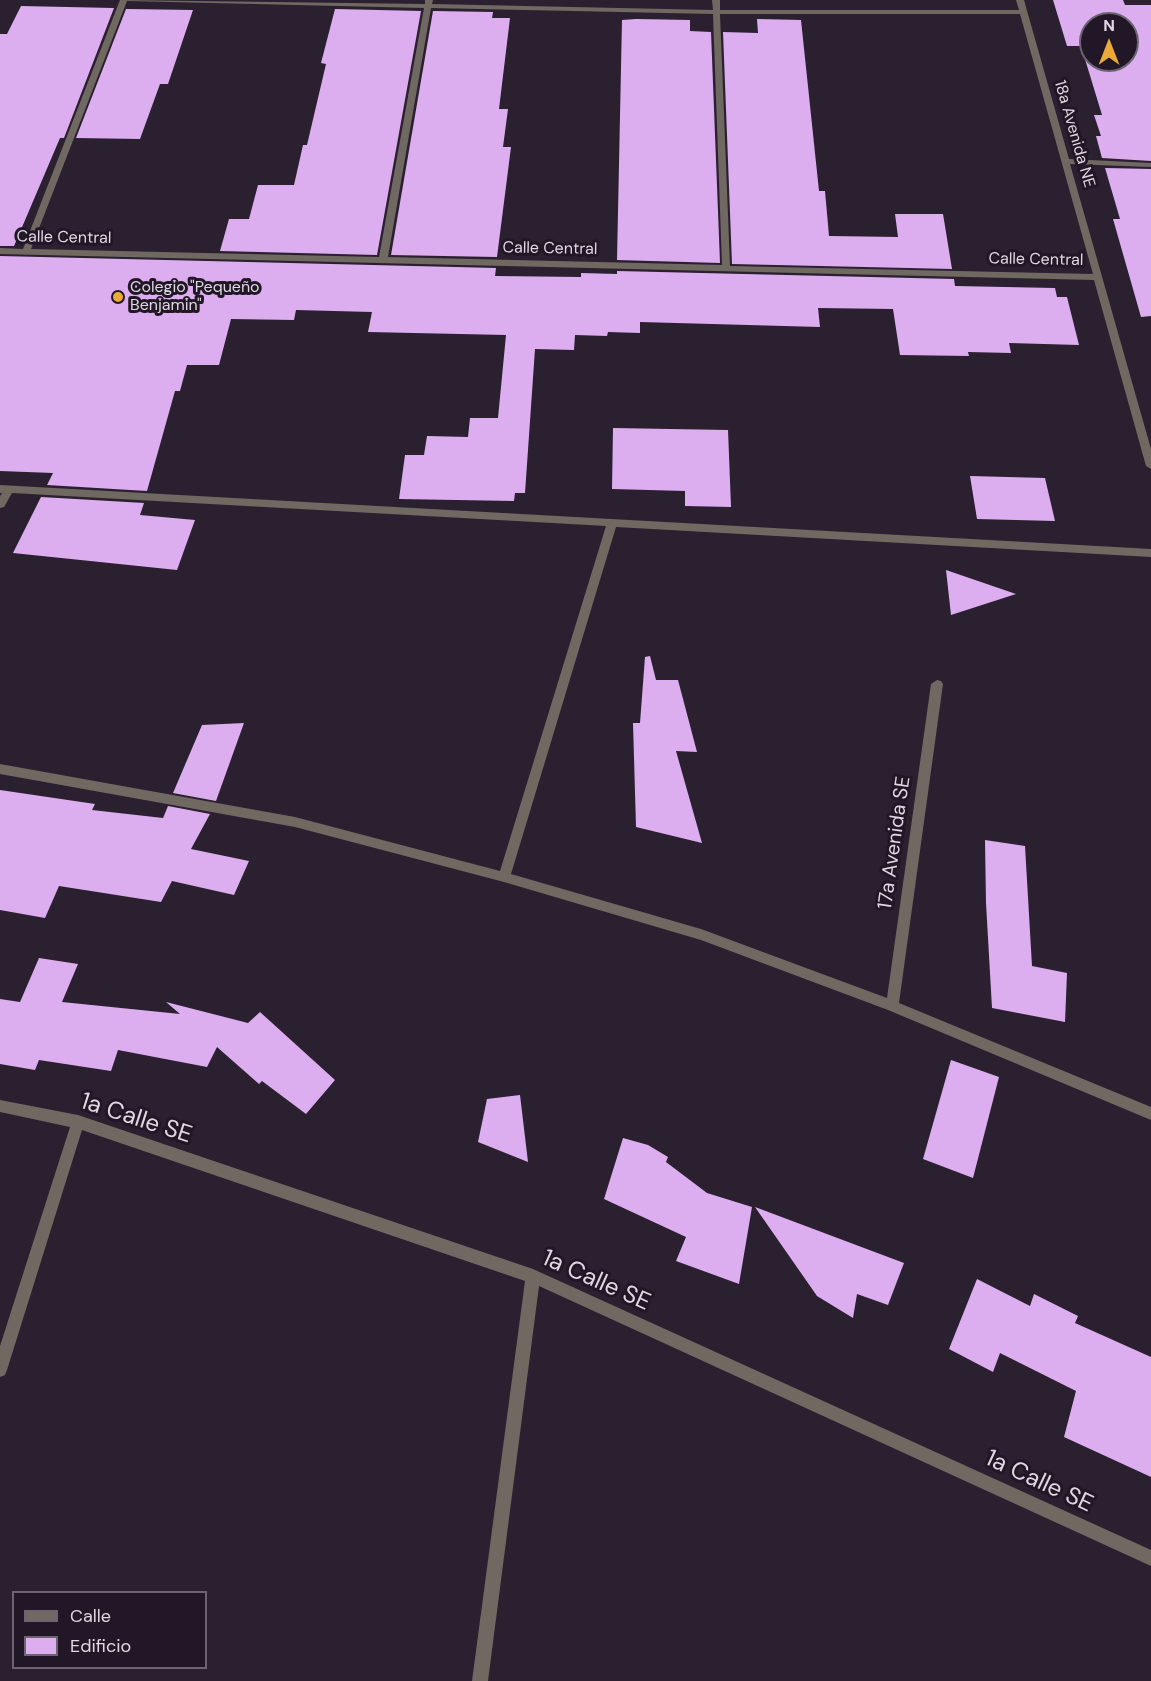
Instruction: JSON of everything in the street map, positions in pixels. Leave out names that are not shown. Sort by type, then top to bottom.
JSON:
[{"type":"street","points":[[26,252],[124,0]]},
{"type":"street","points":[[130,0],[429,3],[716,12],[1024,12]]},
{"type":"street","points":[[716,0],[726,267]]},
{"type":"street","name":"18a Avenida NE","points":[[1020,0],[1151,466]]},
{"type":"street","points":[[383,260],[429,3]]},
{"type":"street","points":[[1066,161],[1151,165]]},
{"type":"street","name":"Calle Central","points":[[0,251],[1099,277]]},
{"type":"street","points":[[0,504],[5,489],[1151,553]]},
{"type":"street","points":[[504,877],[612,523]]},
{"type":"street","name":"17a Avenida SE","points":[[892,1006],[937,684]]},
{"type":"street","points":[[0,769],[295,822],[504,877],[701,935],[892,1006],[1151,1114]]},
{"type":"street","name":"1a Calle SE","points":[[0,1106],[78,1122],[533,1276],[1151,1558]]},
{"type":"street","points":[[0,1370],[78,1122]]},
{"type":"street","points":[[480,1681],[533,1276]]},
{"type":"building","points":[[1053,0],[1123,0],[1125,5],[1151,5],[1151,161],[1102,158],[1096,136],[1101,136],[1094,115],[1102,115],[1089,72],[1139,72],[1139,12],[1079,12],[1079,46],[1067,46]]},
{"type":"building","points":[[21,6],[114,8],[64,138],[60,138],[14,246],[0,246],[0,34],[7,34]]},
{"type":"building","points":[[126,9],[193,10],[168,84],[160,84],[140,139],[76,138]]},
{"type":"building","points":[[335,9],[421,11],[377,255],[220,251],[229,219],[249,219],[258,185],[294,185],[303,145],[307,145],[326,64],[321,63]]},
{"type":"building","points":[[433,11],[493,12],[492,18],[510,18],[499,109],[508,109],[503,147],[511,147],[497,257],[391,255]]},
{"type":"building","points":[[757,19],[801,20],[819,191],[825,191],[829,236],[898,237],[895,214],[943,214],[952,269],[732,264],[723,32],[758,33]]},
{"type":"building","points":[[622,20],[690,20],[690,31],[711,32],[720,263],[617,260]]},
{"type":"building","points":[[1105,168],[1151,169],[1151,316],[1141,317],[1113,219],[1120,219]]},
{"type":"building","points":[[0,256],[496,268],[495,276],[581,277],[581,273],[617,274],[617,271],[954,279],[955,286],[1055,288],[1057,297],[1067,297],[1079,345],[1009,343],[1011,353],[968,352],[969,356],[900,355],[893,309],[818,308],[820,327],[640,322],[640,333],[608,332],[607,336],[575,335],[574,350],[535,349],[525,493],[515,493],[514,501],[399,499],[405,455],[424,455],[427,436],[468,437],[470,418],[498,418],[506,335],[368,332],[372,312],[296,310],[294,320],[231,319],[219,365],[187,365],[180,391],[175,391],[147,491],[47,485],[53,473],[0,471]]},
{"type":"building","points":[[613,428],[728,430],[731,507],[685,506],[685,491],[612,489]]},
{"type":"building","points":[[970,476],[1045,478],[1055,521],[977,519]]},
{"type":"building","points":[[41,497],[144,503],[140,515],[195,520],[177,570],[13,553]]},
{"type":"building","points":[[946,570],[1016,594],[951,615]]},
{"type":"building","points":[[650,656],[656,680],[678,680],[697,752],[676,751],[702,843],[636,827],[633,723],[640,723],[645,657]]},
{"type":"building","points":[[244,723],[216,801],[173,793],[202,725]]},
{"type":"building","points":[[0,790],[95,804],[92,810],[163,818],[168,806],[210,814],[191,849],[249,861],[234,895],[172,881],[161,902],[59,886],[45,918],[0,910]]},
{"type":"building","points":[[985,840],[1025,846],[1032,966],[1067,973],[1065,1022],[992,1008]]},
{"type":"building","points":[[39,958],[78,964],[62,1002],[180,1014],[166,1002],[248,1023],[260,1012],[335,1080],[306,1114],[262,1081],[259,1084],[217,1047],[207,1067],[118,1050],[111,1071],[39,1060],[35,1070],[0,1064],[0,999],[20,1002]]},
{"type":"building","points":[[951,1060],[999,1077],[973,1178],[923,1159]]},
{"type":"building","points":[[520,1095],[528,1162],[478,1142],[487,1099]]},
{"type":"building","points":[[623,1138],[648,1145],[668,1157],[666,1162],[707,1193],[752,1207],[739,1284],[676,1261],[686,1237],[604,1199]]},
{"type":"building","points":[[755,1207],[904,1263],[888,1305],[857,1294],[853,1318],[817,1296]]},
{"type":"building","points":[[977,1279],[1030,1306],[1034,1294],[1078,1316],[1075,1323],[1151,1357],[1151,1477],[1064,1437],[1076,1391],[1000,1353],[993,1372],[949,1349]]},
{"type":"place","name":"Colegio \"Pequeño Benjamin\"","points":[[118,297]]}]
